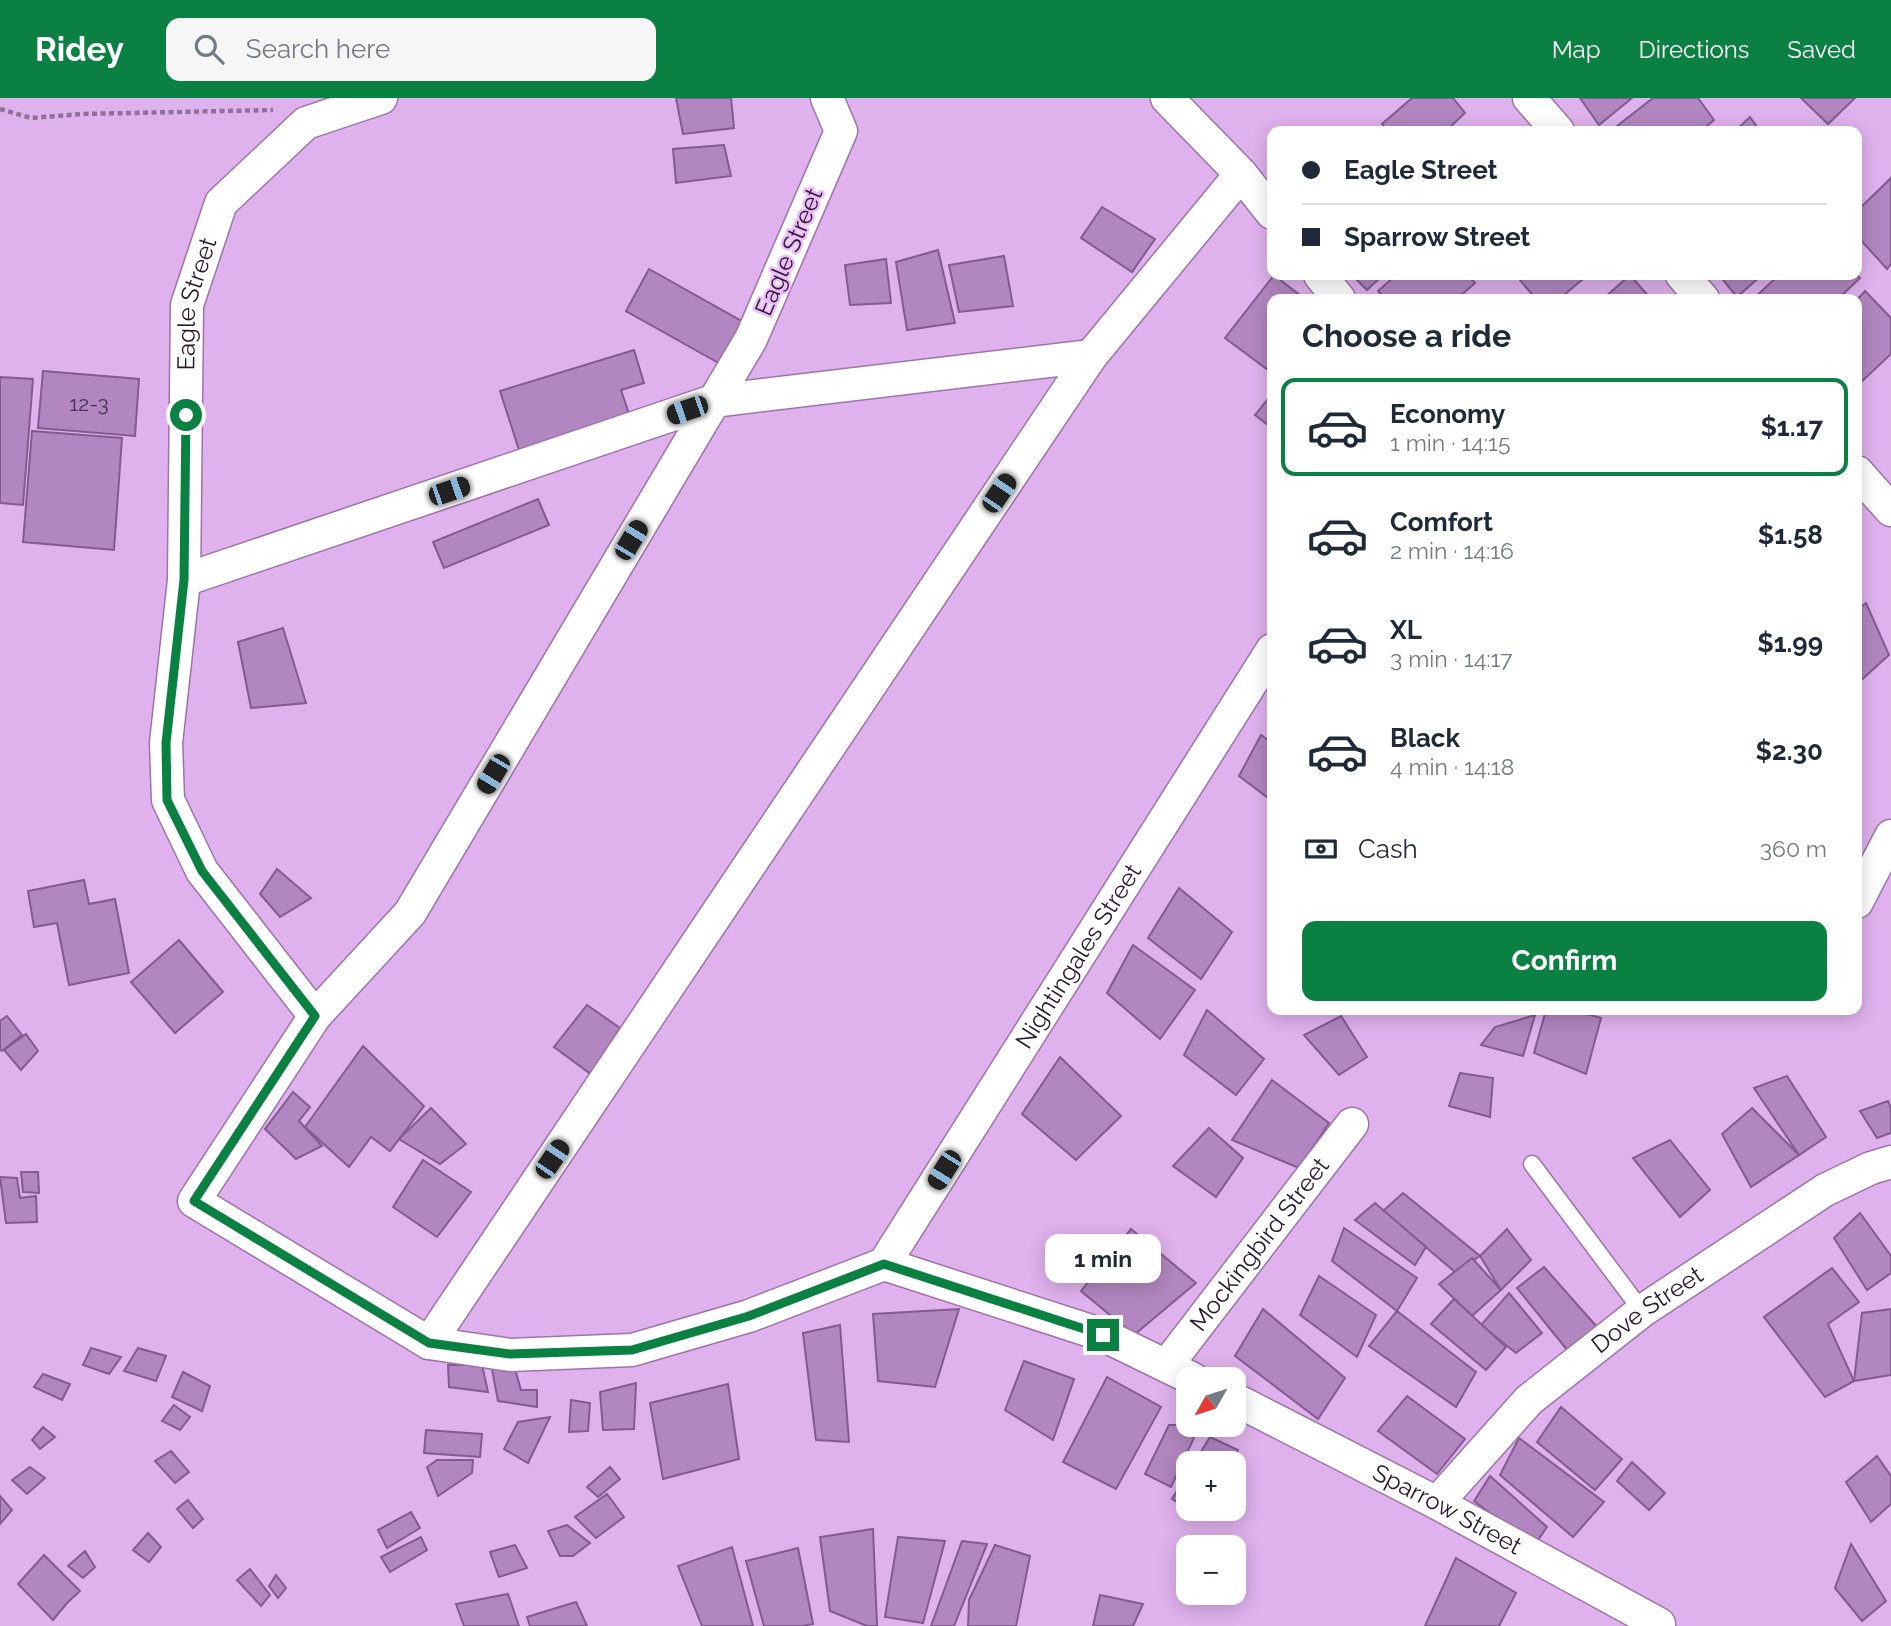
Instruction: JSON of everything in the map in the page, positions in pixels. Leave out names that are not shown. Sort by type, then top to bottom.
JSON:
[{"type":"street","name":"Eagle Street","points":[[315,1016],[202,871],[167,800],[166,743],[184,580],[187,305],[221,203],[306,123],[381,98]]},
{"type":"street","name":"Eagle Street","points":[[429,1343],[194,1201],[315,1016],[410,914],[751,339],[841,131],[828,98]]},
{"type":"street","points":[[1167,98],[1241,174],[1267,207]]},
{"type":"street","points":[[1529,98],[1554,126]]},
{"type":"street","points":[[1176,1370],[1103,1335],[884,1264],[749,1316],[632,1350],[510,1354],[429,1343],[1091,356],[1241,174]]},
{"type":"street","points":[[1324,280],[1335,294]]},
{"type":"street","points":[[1686,280],[1699,294]]},
{"type":"street","points":[[184,580],[713,401],[1091,356]]},
{"type":"street","points":[[1862,478],[1891,510]]},
{"type":"street","name":"Nightingales Street","points":[[884,1264],[1267,658]]},
{"type":"street","points":[[1862,892],[1891,836]]},
{"type":"street","name":"Mockingbird Street","points":[[1183,1367],[1352,1124]]},
{"type":"street","name":"Dove Street","points":[[1437,1503],[1529,1400],[1642,1311],[1825,1191],[1891,1161]]},
{"type":"street","name":"Sparrow Street","points":[[1246,1405],[1437,1503],[1659,1624]]},
{"type":"lane","points":[[1532,1164],[1642,1311]]},
{"type":"path","points":[[0,109],[31,118],[82,114],[306,109],[320,119]]},
{"type":"building","points":[[676,98],[731,98],[734,128],[683,134]]},
{"type":"building","points":[[1412,98],[1453,98],[1465,113],[1451,126],[1382,124]]},
{"type":"building","points":[[1580,98],[1632,98],[1599,125]]},
{"type":"building","points":[[1653,98],[1698,98],[1714,120],[1707,126],[1617,126]]},
{"type":"building","points":[[1801,98],[1855,98],[1828,124]]},
{"type":"building","points":[[1750,117],[1756,126],[1740,126]]},
{"type":"building","points":[[724,145],[731,176],[676,183],[673,149]]},
{"type":"building","points":[[1891,178],[1891,264],[1887,269],[1862,242],[1862,206]]},
{"type":"building","points":[[1102,207],[1155,239],[1132,272],[1081,238]]},
{"type":"building","points":[[938,250],[955,323],[907,330],[896,262]]},
{"type":"building","points":[[1004,256],[1013,306],[959,312],[949,265]]},
{"type":"building","points":[[886,259],[891,303],[850,305],[845,265]]},
{"type":"building","points":[[649,269],[745,323],[722,365],[626,311]]},
{"type":"building","points":[[1270,280],[1280,280],[1299,294],[1267,294],[1267,369],[1225,338]]},
{"type":"building","points":[[1357,280],[1378,280],[1367,290]]},
{"type":"building","points":[[1390,280],[1472,280],[1475,283],[1463,294],[1381,294],[1378,291]]},
{"type":"building","points":[[1520,280],[1582,280],[1565,294],[1532,294]]},
{"type":"building","points":[[1624,280],[1634,280],[1647,294],[1609,294]]},
{"type":"building","points":[[1723,280],[1756,280],[1740,294],[1735,294]]},
{"type":"building","points":[[1774,280],[1858,280],[1843,294],[1758,294]]},
{"type":"building","points":[[1865,291],[1891,318],[1891,354],[1862,381],[1862,294]]},
{"type":"building","points":[[634,350],[644,383],[621,390],[630,417],[519,450],[500,391]]},
{"type":"building","points":[[43,371],[139,379],[135,436],[38,428]]},
{"type":"building","points":[[0,377],[33,379],[23,505],[0,503]]},
{"type":"building","points":[[1267,400],[1267,424],[1255,415]]},
{"type":"building","points":[[32,431],[122,438],[114,550],[23,542]]},
{"type":"building","points":[[538,499],[549,525],[444,568],[433,542]]},
{"type":"building","points":[[1866,603],[1889,655],[1862,679],[1862,606]]},
{"type":"building","points":[[283,628],[306,703],[251,708],[238,642]]},
{"type":"building","points":[[1261,735],[1267,739],[1267,797],[1239,776]]},
{"type":"building","points":[[277,869],[311,898],[280,917],[260,894]]},
{"type":"building","points":[[84,880],[89,904],[115,899],[129,973],[69,985],[57,923],[34,927],[28,891]]},
{"type":"building","points":[[1179,888],[1232,932],[1201,979],[1148,938]]},
{"type":"building","points":[[179,940],[223,992],[175,1033],[131,982]]},
{"type":"building","points":[[1133,945],[1195,990],[1160,1039],[1107,993]]},
{"type":"building","points":[[587,1005],[620,1028],[592,1075],[554,1047]]},
{"type":"building","points":[[1207,1010],[1264,1059],[1236,1095],[1184,1055]]},
{"type":"building","points":[[1535,1015],[1523,1056],[1481,1045],[1495,1027]]},
{"type":"building","points":[[1545,1015],[1590,1015],[1601,1018],[1586,1074],[1534,1053]]},
{"type":"building","points":[[7,1016],[22,1035],[2,1051],[0,1021]]},
{"type":"building","points":[[1341,1016],[1367,1057],[1339,1075],[1304,1035]]},
{"type":"building","points":[[26,1034],[38,1051],[21,1070],[4,1050]]},
{"type":"building","points":[[363,1046],[424,1106],[390,1151],[371,1137],[349,1167],[305,1127]]},
{"type":"building","points":[[1060,1057],[1121,1116],[1076,1160],[1022,1114]]},
{"type":"building","points":[[1460,1073],[1493,1078],[1490,1117],[1449,1106]]},
{"type":"building","points":[[1787,1076],[1826,1137],[1799,1155],[1754,1088]]},
{"type":"building","points":[[1272,1080],[1329,1123],[1299,1168],[1232,1140]]},
{"type":"building","points":[[293,1092],[310,1107],[299,1121],[322,1146],[296,1159],[265,1129]]},
{"type":"building","points":[[1888,1101],[1891,1108],[1891,1133],[1877,1138],[1860,1111]]},
{"type":"building","points":[[431,1108],[466,1144],[440,1164],[399,1139]]},
{"type":"building","points":[[1752,1108],[1799,1155],[1751,1187],[1722,1134]]},
{"type":"building","points":[[1209,1128],[1243,1158],[1216,1197],[1173,1166]]},
{"type":"building","points":[[1670,1140],[1710,1190],[1680,1217],[1633,1158]]},
{"type":"building","points":[[423,1160],[471,1192],[437,1237],[393,1207]]},
{"type":"building","points":[[21,1172],[38,1172],[39,1193],[23,1192]]},
{"type":"building","points":[[0,1177],[17,1178],[20,1198],[36,1196],[37,1222],[6,1223]]},
{"type":"building","points":[[1403,1193],[1480,1256],[1455,1272],[1383,1211]]},
{"type":"building","points":[[1375,1203],[1426,1247],[1415,1265],[1355,1220]]},
{"type":"building","points":[[1860,1213],[1891,1256],[1891,1273],[1867,1290],[1834,1238]]},
{"type":"building","points":[[1344,1228],[1417,1278],[1397,1311],[1332,1261]]},
{"type":"building","points":[[1131,1229],[1196,1283],[1134,1335],[1081,1291]]},
{"type":"building","points":[[1507,1229],[1531,1260],[1501,1290],[1480,1256]]},
{"type":"building","points":[[1472,1258],[1501,1290],[1472,1316],[1439,1284]]},
{"type":"building","points":[[1544,1267],[1597,1327],[1568,1351],[1517,1288]]},
{"type":"building","points":[[1832,1268],[1859,1302],[1828,1324],[1854,1381],[1825,1397],[1764,1317]]},
{"type":"building","points":[[1319,1276],[1376,1315],[1357,1357],[1300,1315]]},
{"type":"building","points":[[1509,1293],[1542,1333],[1516,1353],[1481,1325]]},
{"type":"building","points":[[1454,1299],[1506,1347],[1486,1370],[1431,1324]]},
{"type":"building","points":[[959,1309],[935,1387],[878,1381],[873,1314]]},
{"type":"building","points":[[1263,1309],[1345,1378],[1318,1419],[1235,1356]]},
{"type":"building","points":[[1891,1309],[1891,1375],[1854,1381],[1862,1313]]},
{"type":"building","points":[[1397,1311],[1476,1372],[1456,1407],[1369,1346]]},
{"type":"building","points":[[840,1325],[849,1442],[816,1440],[803,1333]]},
{"type":"building","points":[[91,1348],[121,1357],[109,1374],[83,1365]]},
{"type":"building","points":[[138,1348],[166,1356],[156,1381],[124,1371]]},
{"type":"building","points":[[1024,1361],[1074,1379],[1053,1440],[1005,1410]]},
{"type":"building","points":[[491,1364],[515,1369],[521,1390],[537,1390],[537,1407],[498,1401]]},
{"type":"building","points":[[448,1365],[482,1365],[488,1392],[449,1387]]},
{"type":"building","points":[[183,1372],[210,1386],[202,1411],[172,1397]]},
{"type":"building","points":[[43,1374],[70,1384],[62,1400],[34,1387]]},
{"type":"building","points":[[1107,1377],[1161,1407],[1116,1489],[1063,1462]]},
{"type":"building","points":[[636,1383],[634,1429],[603,1430],[600,1392]]},
{"type":"building","points":[[728,1384],[739,1459],[663,1479],[650,1403]]},
{"type":"building","points":[[1407,1396],[1465,1439],[1437,1474],[1378,1431]]},
{"type":"building","points":[[571,1400],[590,1403],[588,1431],[569,1432]]},
{"type":"building","points":[[174,1405],[190,1417],[180,1430],[162,1421]]},
{"type":"building","points":[[1561,1407],[1622,1459],[1595,1490],[1537,1442]]},
{"type":"building","points":[[550,1417],[528,1463],[504,1449],[518,1422]]},
{"type":"building","points":[[1169,1425],[1176,1425],[1176,1437],[1194,1437],[1188,1451],[1176,1451],[1176,1476],[1171,1487],[1145,1474]]},
{"type":"building","points":[[43,1427],[55,1437],[40,1449],[32,1440]]},
{"type":"building","points":[[426,1430],[482,1434],[480,1457],[424,1453]]},
{"type":"building","points":[[1210,1437],[1238,1450],[1237,1451],[1201,1451]]},
{"type":"building","points":[[1519,1438],[1604,1502],[1573,1537],[1500,1475]]},
{"type":"building","points":[[171,1451],[189,1472],[175,1483],[155,1461]]},
{"type":"building","points":[[1877,1456],[1891,1476],[1891,1504],[1871,1522],[1846,1482]]},
{"type":"building","points":[[437,1460],[473,1460],[472,1473],[438,1496],[427,1467]]},
{"type":"building","points":[[1632,1462],[1665,1493],[1649,1510],[1617,1481]]},
{"type":"building","points":[[30,1467],[45,1478],[27,1494],[12,1480]]},
{"type":"building","points":[[610,1467],[620,1479],[598,1497],[587,1487]]},
{"type":"building","points":[[1490,1476],[1547,1527],[1534,1546],[1474,1501]]},
{"type":"building","points":[[607,1494],[624,1517],[596,1538],[575,1517]]},
{"type":"building","points":[[0,1496],[12,1510],[0,1524]]},
{"type":"building","points":[[188,1500],[203,1519],[193,1528],[177,1509]]},
{"type":"building","points":[[411,1512],[420,1528],[387,1548],[378,1530]]},
{"type":"building","points":[[567,1525],[590,1543],[573,1556],[560,1556],[548,1531]]},
{"type":"building","points":[[873,1529],[877,1626],[867,1626],[830,1611],[820,1537]]},
{"type":"building","points":[[148,1533],[161,1547],[149,1562],[133,1550]]},
{"type":"building","points":[[421,1537],[427,1550],[390,1572],[381,1557]]},
{"type":"building","points":[[898,1537],[945,1541],[923,1623],[885,1617]]},
{"type":"building","points":[[962,1541],[987,1544],[954,1626],[931,1626]]},
{"type":"building","points":[[1851,1544],[1886,1601],[1862,1621],[1835,1588]]},
{"type":"building","points":[[515,1545],[527,1568],[499,1577],[490,1552]]},
{"type":"building","points":[[995,1545],[1030,1556],[1016,1626],[968,1626],[969,1600]]},
{"type":"building","points":[[732,1547],[753,1626],[702,1626],[678,1566]]},
{"type":"building","points":[[798,1548],[813,1624],[764,1626],[746,1561]]},
{"type":"building","points":[[85,1551],[95,1567],[83,1578],[68,1566]]},
{"type":"building","points":[[44,1555],[80,1591],[53,1620],[18,1584]]},
{"type":"building","points":[[1456,1558],[1516,1593],[1499,1626],[1425,1626]]},
{"type":"building","points":[[250,1569],[270,1595],[261,1606],[237,1580]]},
{"type":"building","points":[[276,1575],[286,1588],[278,1598],[269,1586]]},
{"type":"building","points":[[508,1594],[519,1626],[464,1626],[456,1604]]},
{"type":"building","points":[[1100,1595],[1143,1604],[1133,1626],[1093,1626]]},
{"type":"building","points":[[576,1602],[587,1626],[530,1626],[527,1617]]},
{"type":"route","points":[[186,415],[184,580],[166,743],[167,800],[202,871],[315,1016],[194,1201],[429,1343],[456,1347],[510,1354],[632,1350],[749,1316],[884,1264],[1103,1335]]}]
